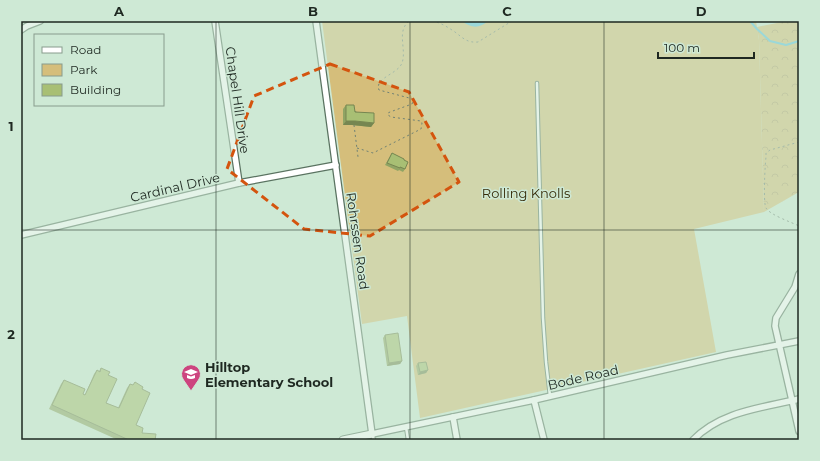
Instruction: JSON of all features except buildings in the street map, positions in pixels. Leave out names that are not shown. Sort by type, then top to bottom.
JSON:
[{"type":"street","points":[[21,30],[26,24],[40,21]]},
{"type":"street","name":"Chapel Hill Drive","points":[[215,21],[239,183]]},
{"type":"street","name":"Rohrssen Road","points":[[316,21],[373,437]]},
{"type":"street","name":"Cardinal Drive","points":[[21,235],[239,183],[336,165]]},
{"type":"street","points":[[799,274],[795,287],[776,318],[775,326],[799,431]]},
{"type":"street","name":"Bode Road","points":[[373,437],[406,426],[534,400],[727,355],[799,341]]},
{"type":"street","points":[[534,400],[544,440]]},
{"type":"street","points":[[694,440],[712,425],[727,417],[742,412],[799,400]]},
{"type":"street","points":[[453,417],[458,440]]},
{"type":"street","points":[[343,440],[373,437]]},
{"type":"lane","points":[[537,84],[543,318],[550,396]]},
{"type":"lane","points":[[406,426],[408,440]]},
{"type":"path","points":[[357,148],[373,153],[421,129],[421,121],[391,117],[388,115],[390,112],[412,104],[413,99],[379,90],[378,88],[380,82],[398,69],[402,64],[402,31],[405,24],[409,21]]},
{"type":"path","points":[[432,21],[436,21],[466,41],[473,43],[478,42],[512,21]]},
{"type":"path","points":[[354,125],[358,157]]},
{"type":"path","points":[[799,142],[770,150],[766,153],[765,197],[766,209],[799,226]]},
{"type":"highlighted area","points":[[330,64],[409,92],[459,182],[370,236],[304,229],[227,169],[254,96]]},
{"type":"green space","name":"Rolling Knolls","points":[[322,21],[756,21],[759,40],[764,212],[694,229],[716,352],[420,418],[407,316],[362,324]]},
{"type":"green space","points":[[787,21],[799,21],[799,192],[764,212],[759,40],[757,27]]},
{"type":"water","points":[[462,21],[488,21],[485,24],[475,27]]},
{"type":"waterway","points":[[750,21],[770,41],[786,45],[799,41]]},
{"type":"place","name":"Hilltop Elementary School","points":[[191,391]]}]
